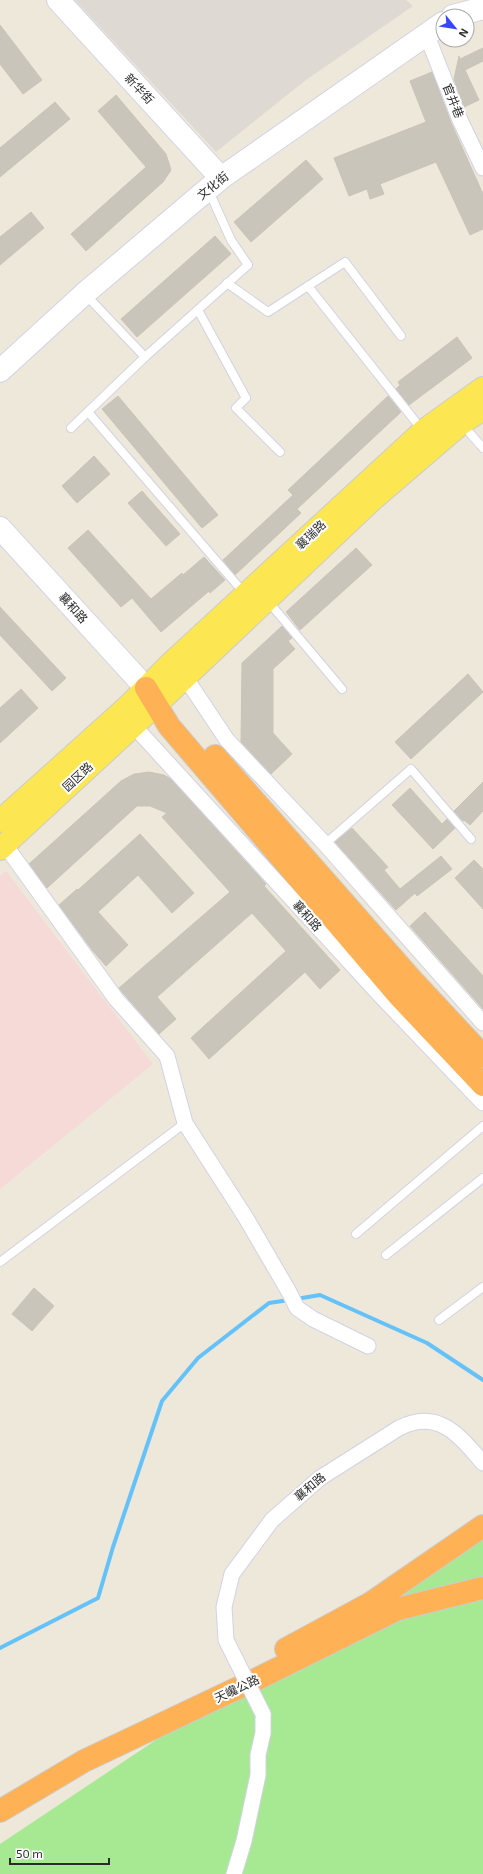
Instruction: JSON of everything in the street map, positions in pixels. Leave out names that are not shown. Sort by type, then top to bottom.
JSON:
[{"type":"highway","points":[[151,697],[178,715],[407,975],[483,1056]]},
{"type":"highway","points":[[151,697],[169,726],[394,991],[483,1084]]},
{"type":"highway","points":[[84,1761],[371,1603],[483,1526]]},
{"type":"highway","name":"天巉公路","points":[[0,1811],[84,1761],[259,1678],[398,1609],[483,1588]]},
{"type":"main road","name":"新华街","points":[[58,0],[221,178]]},
{"type":"main road","name":"文化街","points":[[0,372],[84,294],[221,178],[434,28]]},
{"type":"main road","name":"襄瑞路","points":[[151,697],[256,597],[423,431],[483,388]]},
{"type":"main road","name":"襄瑞路","points":[[151,697],[185,677],[256,597],[462,423],[483,409]]},
{"type":"main road","name":"襄和路","points":[[0,528],[151,697]]},
{"type":"main road","name":"园区路","points":[[2,847],[134,726],[151,697]]},
{"type":"main road","name":"园区路","points":[[0,821],[151,697]]},
{"type":"street","name":"官井巷","points":[[434,28],[460,120],[483,168]]},
{"type":"street","points":[[185,677],[227,740],[325,844],[483,1023]]},
{"type":"street","name":"襄和路","points":[[134,726],[378,993],[483,1103]]},
{"type":"street","points":[[2,847],[116,999],[167,1056],[185,1123],[246,1218],[297,1308],[313,1319],[368,1346]]},
{"type":"street","name":"襄和路","points":[[234,1874],[244,1841],[258,1774],[258,1755],[263,1733],[263,1714],[226,1640],[224,1607],[232,1574],[272,1520],[320,1478],[410,1422],[422,1420],[435,1422],[447,1427],[483,1463]]},
{"type":"lane","points":[[71,428],[145,357],[248,266],[231,240],[212,198]]},
{"type":"lane","points":[[227,284],[268,312],[345,262],[401,336]]},
{"type":"lane","points":[[308,286],[423,431]]},
{"type":"lane","points":[[84,294],[145,357]]},
{"type":"lane","points":[[198,310],[246,398],[236,408],[280,452]]},
{"type":"lane","points":[[88,412],[256,597],[342,689]]},
{"type":"lane","points":[[462,423],[483,448]]},
{"type":"lane","points":[[325,844],[411,769],[472,840]]},
{"type":"lane","points":[[0,1262],[185,1123]]},
{"type":"lane","points":[[356,1234],[483,1126]]},
{"type":"lane","points":[[386,1255],[483,1178]]},
{"type":"lane","points":[[439,1320],[483,1287]]},
{"type":"shaded area","points":[[75,0],[406,0],[413,6],[306,80],[216,152]]},
{"type":"shaded area","points":[[6,871],[153,1064],[0,1189],[0,876]]},
{"type":"green space","points":[[483,1522],[483,1874],[0,1874],[0,1844]]},
{"type":"building","points":[[0,25],[42,80],[23,94],[0,64]]},
{"type":"building","points":[[483,48],[483,61],[465,70],[479,100],[464,107],[454,79],[459,56],[460,59]]},
{"type":"building","points":[[432,72],[452,125],[483,194],[483,229],[470,235],[436,162],[380,184],[384,194],[370,199],[367,189],[349,196],[334,158],[426,122],[410,81]]},
{"type":"building","points":[[116,95],[166,154],[171,170],[163,182],[86,251],[71,234],[146,167],[98,111]]},
{"type":"building","points":[[55,102],[70,119],[0,177],[0,148]]},
{"type":"building","points":[[306,160],[323,179],[251,242],[234,222]]},
{"type":"building","points":[[31,212],[44,228],[0,265],[0,237]]},
{"type":"building","points":[[215,236],[231,254],[137,337],[121,319]]},
{"type":"building","points":[[457,337],[472,358],[409,405],[396,389],[400,385],[398,382]]},
{"type":"building","points":[[118,396],[218,515],[202,528],[102,409]]},
{"type":"building","points":[[388,396],[401,412],[297,509],[301,513],[235,575],[223,560],[293,495],[288,490]]},
{"type":"building","points":[[94,456],[110,474],[77,503],[62,486]]},
{"type":"building","points":[[142,491],[180,534],[166,546],[128,503]]},
{"type":"building","points":[[88,530],[151,599],[204,557],[225,580],[210,593],[209,591],[161,632],[132,598],[121,607],[68,548]]},
{"type":"building","points":[[356,548],[372,565],[300,630],[286,612]]},
{"type":"building","points":[[0,607],[66,678],[52,691],[0,635]]},
{"type":"building","points":[[282,626],[292,638],[288,641],[295,649],[273,669],[273,733],[292,754],[271,774],[241,742],[242,663]]},
{"type":"building","points":[[468,674],[483,692],[411,759],[395,742]]},
{"type":"building","points":[[21,689],[38,708],[0,743],[0,708]]},
{"type":"building","points":[[149,772],[164,775],[171,779],[266,884],[264,886],[340,970],[320,989],[305,972],[209,1059],[191,1038],[286,951],[252,913],[157,997],[176,1019],[159,1034],[123,993],[119,988],[230,892],[162,817],[167,813],[150,806],[137,806],[47,888],[29,864],[121,781],[134,774]]},
{"type":"building","points":[[483,782],[483,811],[470,825],[464,820],[463,821],[454,811]]},
{"type":"building","points":[[410,788],[442,824],[447,819],[455,828],[433,849],[392,805]]},
{"type":"building","points":[[352,828],[388,867],[384,870],[400,889],[441,856],[452,869],[417,896],[415,893],[396,910],[335,842]]},
{"type":"building","points":[[140,834],[194,893],[172,913],[138,875],[98,912],[128,945],[106,966],[59,905],[77,889],[78,890]]},
{"type":"building","points":[[474,860],[483,869],[483,909],[455,878]]},
{"type":"building","points":[[425,912],[483,976],[483,1009],[410,926]]},
{"type":"building","points":[[34,1288],[54,1306],[32,1331],[12,1314]]},
{"type":"waterway","points":[[296,1299],[320,1295],[427,1343],[483,1380]]},
{"type":"waterway","points":[[0,1648],[98,1598],[113,1547],[162,1401],[198,1358],[269,1303],[289,1300]]}]
